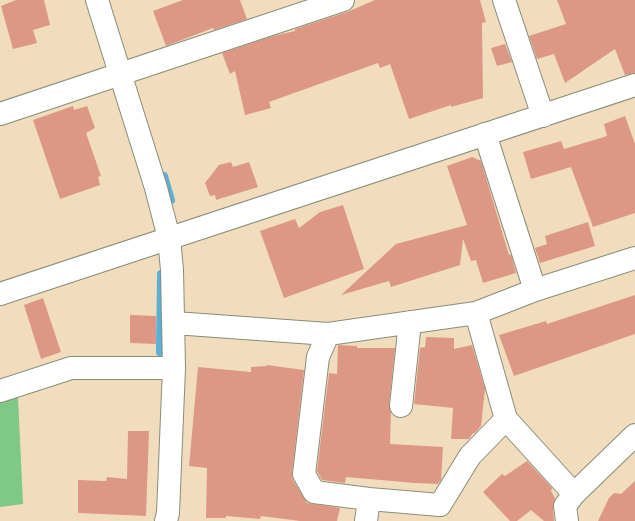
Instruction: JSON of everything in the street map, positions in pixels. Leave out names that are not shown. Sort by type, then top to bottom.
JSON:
[{"type":"street","points":[[97,0],[169,238],[174,323],[174,368],[168,513],[166,521]]},
{"type":"street","points":[[0,114],[343,0]]},
{"type":"street","points":[[504,0],[543,116]]},
{"type":"street","points":[[0,294],[635,85]]},
{"type":"street","points":[[485,134],[536,290]]},
{"type":"street","points":[[174,323],[328,334],[476,313],[536,290],[635,258]]},
{"type":"street","points":[[476,313],[506,419],[574,494]]},
{"type":"street","points":[[401,406],[410,322]]},
{"type":"street","points":[[328,334],[318,357],[304,474],[314,492],[369,499],[440,505],[470,456],[506,419]]},
{"type":"street","points":[[0,391],[71,368],[174,368]]},
{"type":"street","points":[[567,521],[565,506],[574,494],[635,435]]},
{"type":"street","points":[[366,521],[369,499]]},
{"type":"green space","points":[[18,397],[23,504],[0,507],[0,402]]},
{"type":"building","points":[[16,0],[44,0],[50,25],[33,30],[37,43],[13,49],[1,6]]},
{"type":"building","points":[[183,0],[240,0],[247,19],[214,30],[213,28],[166,46],[153,11]]},
{"type":"building","points":[[375,0],[480,0],[486,22],[482,23],[483,98],[451,107],[451,105],[409,119],[390,64],[380,68],[378,63],[269,102],[271,108],[245,115],[235,71],[230,74],[222,53],[273,36],[295,31],[295,29],[347,12]]},
{"type":"building","points":[[557,0],[635,0],[635,73],[625,75],[615,49],[565,83],[554,54],[537,59],[529,36],[566,24]]},
{"type":"building","points":[[505,44],[512,62],[497,66],[491,48]]},
{"type":"building","points":[[73,106],[74,110],[87,106],[95,128],[86,133],[101,176],[98,177],[100,185],[60,199],[33,120]]},
{"type":"building","points":[[625,116],[635,144],[635,213],[593,227],[571,167],[531,179],[523,152],[561,141],[564,149],[607,136],[604,124]]},
{"type":"building","points":[[472,157],[481,161],[509,255],[511,255],[516,273],[483,283],[476,260],[471,261],[463,239],[460,265],[391,287],[389,281],[341,295],[396,244],[467,225],[447,166]]},
{"type":"building","points":[[231,162],[233,167],[249,162],[258,187],[216,200],[215,195],[210,196],[205,183],[219,165]]},
{"type":"building","points":[[343,205],[364,269],[284,298],[260,231],[295,219],[299,228],[320,212]]},
{"type":"building","points":[[588,222],[595,246],[540,263],[535,248],[547,244],[545,236]]},
{"type":"building","points":[[635,295],[635,334],[514,376],[499,335],[546,321],[547,324]]},
{"type":"building","points":[[43,298],[61,352],[41,359],[24,305]]},
{"type":"building","points":[[130,315],[156,316],[156,344],[130,343]]},
{"type":"building","points":[[426,337],[454,338],[454,349],[472,345],[485,389],[481,426],[469,439],[451,439],[453,408],[414,404],[420,348],[425,347]]},
{"type":"building","points":[[338,345],[357,346],[357,348],[395,348],[389,405],[391,412],[390,444],[443,447],[441,480],[438,484],[346,477],[345,483],[322,480],[317,471],[329,373],[337,374]]},
{"type":"building","points":[[267,365],[304,370],[292,473],[293,480],[307,503],[340,508],[337,521],[300,521],[261,516],[260,519],[226,516],[226,518],[206,518],[207,468],[189,466],[198,367],[251,372],[251,367]]},
{"type":"building","points":[[128,431],[149,431],[146,516],[78,513],[78,480],[106,481],[107,477],[127,479]]},
{"type":"building","points":[[527,461],[552,488],[551,491],[555,498],[553,508],[554,521],[544,521],[531,510],[517,521],[510,521],[483,492],[502,474],[505,476]]},
{"type":"building","points":[[635,481],[635,521],[598,521],[609,498],[614,493],[621,494]]},
{"type":"waterway","points":[[164,176],[171,200]]},
{"type":"waterway","points":[[160,352],[161,274]]}]
